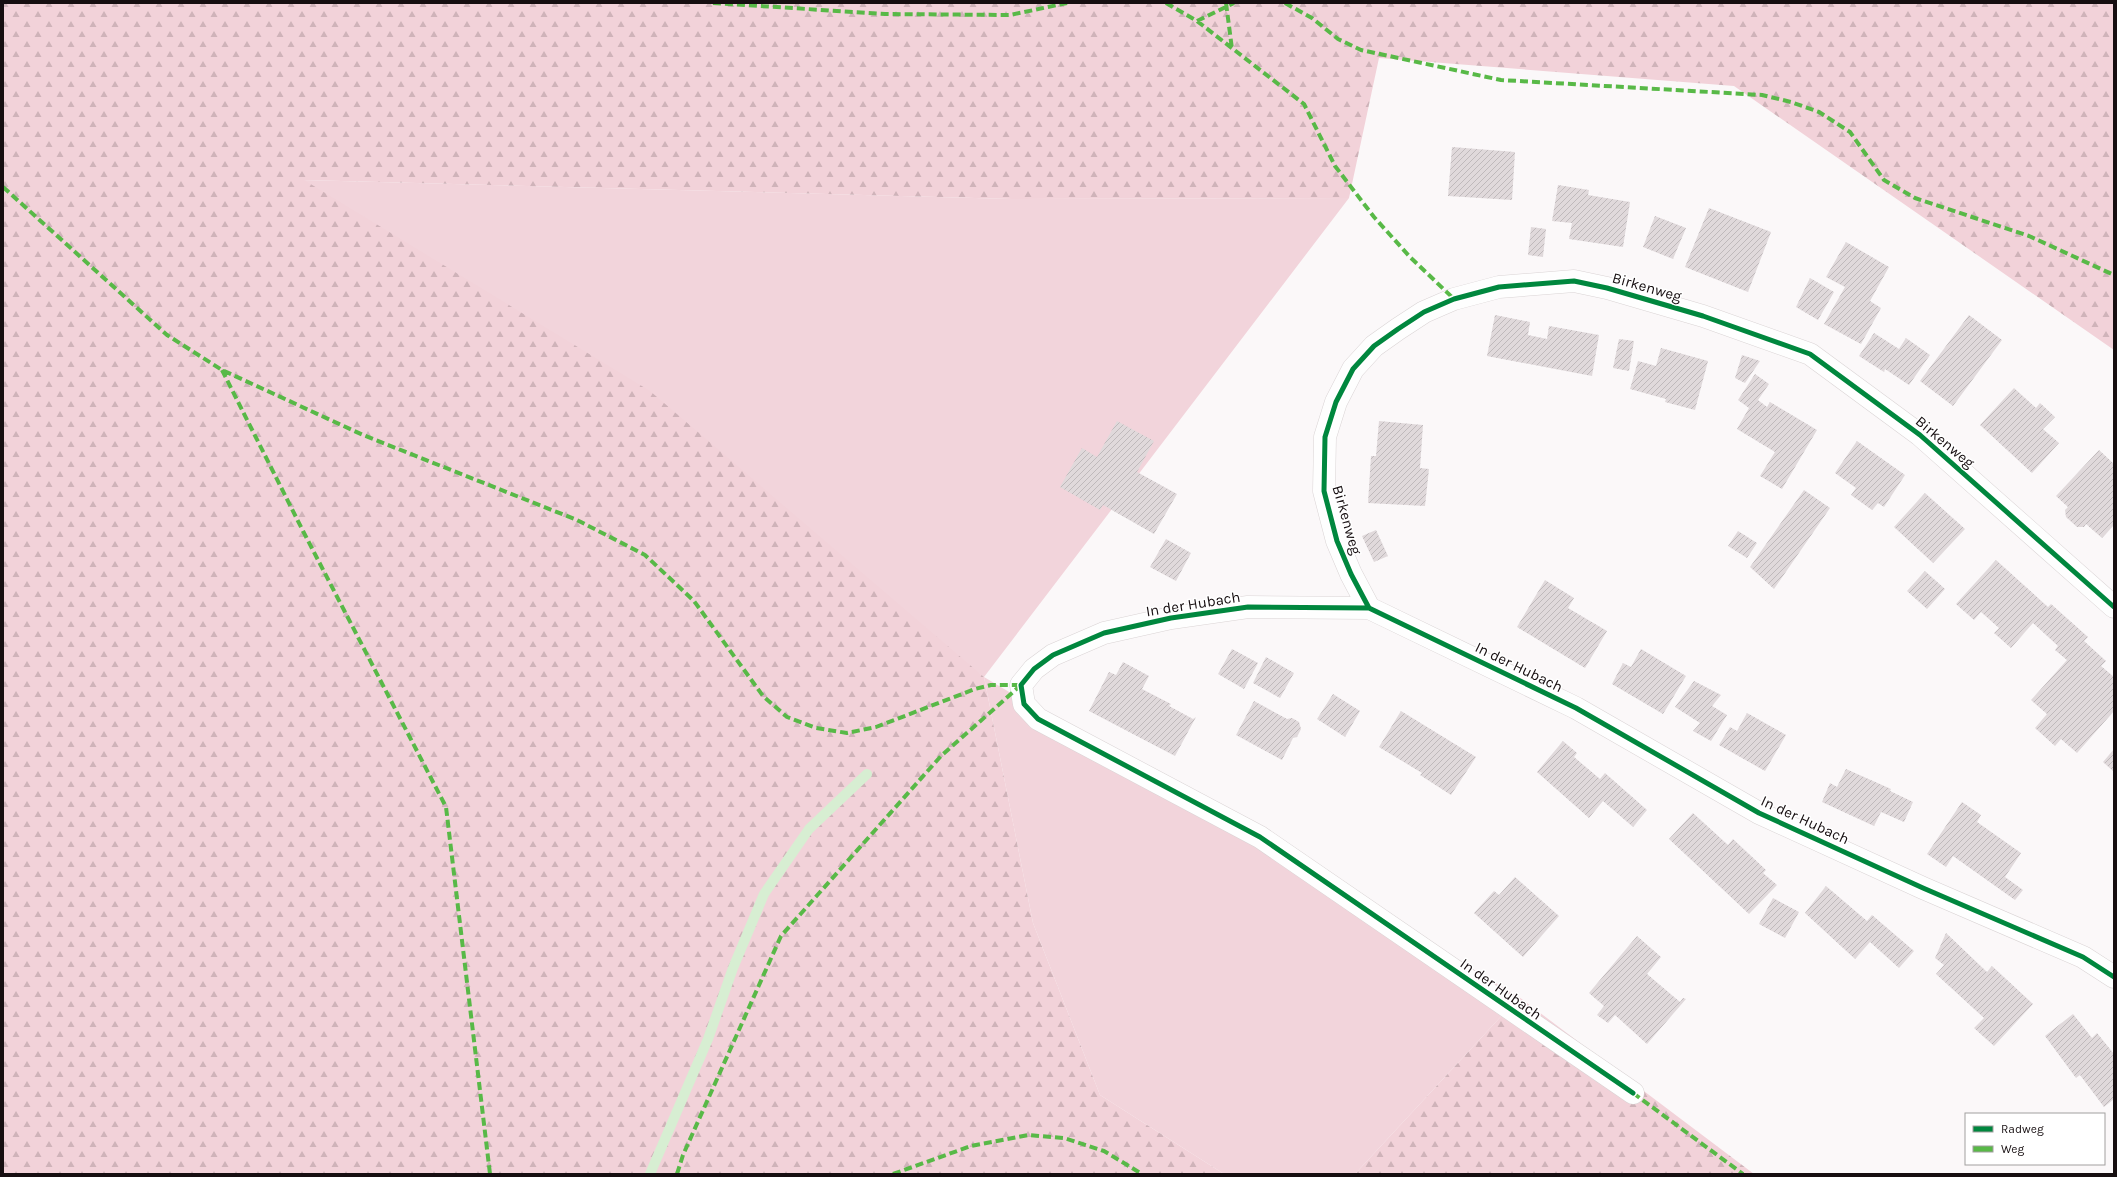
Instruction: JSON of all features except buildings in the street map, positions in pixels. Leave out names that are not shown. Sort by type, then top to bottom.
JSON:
[{"type":"street","name":"Birkenweg","points":[[1369,608],[1351,574],[1337,541],[1324,491],[1325,437],[1336,402],[1353,369],[1374,346],[1398,328],[1424,312],[1454,299],[1498,287],[1574,282],[1607,288],[1703,316],[1810,354],[1920,435],[2114,607]]},
{"type":"street","name":"In der Hubach","points":[[1632,1093],[1260,837],[1038,719],[1024,704],[1021,685],[1034,669],[1053,655],[1104,633],[1171,618],[1248,606],[1369,608],[1576,708],[1759,812],[1923,888],[2083,957],[2114,977]]},
{"type":"shaded area","points":[[303,180],[1012,199],[1349,198],[984,677]]},
{"type":"shaded area","points":[[984,677],[1519,997],[1355,1174],[1224,1174],[1100,1095],[1033,923]]},
{"type":"green space","points":[[3,3],[2114,3],[2114,350],[1734,86],[1379,58],[1349,198],[1012,199],[304,180],[650,391],[984,677],[1033,923],[1100,1095],[1224,1174],[3,1174]]},
{"type":"green space","points":[[1519,997],[1754,1174],[1355,1174]]},
{"type":"waterway","points":[[650,1174],[708,1039],[733,968],[764,894],[809,829],[867,774]]},
{"type":"marked path","points":[[713,3],[885,14],[1010,15],[1067,3]]},
{"type":"marked path","points":[[1166,3],[1197,21],[1304,104],[1335,166],[1374,217],[1410,257],[1454,299]]},
{"type":"marked path","points":[[1226,3],[1232,49]]},
{"type":"marked path","points":[[1197,21],[1234,3]]},
{"type":"marked path","points":[[1285,3],[1312,18],[1338,39],[1361,50],[1501,80],[1762,95],[1791,102],[1819,112],[1850,132],[1884,180],[1915,198],[2029,236],[2114,275]]},
{"type":"marked path","points":[[3,187],[167,335],[222,370],[363,435],[577,520],[645,555],[694,601],[763,696],[787,717],[816,728],[847,733],[876,727],[975,689],[991,685],[1021,685]]},
{"type":"marked path","points":[[222,370],[303,531],[446,807],[490,1174]]},
{"type":"marked path","points":[[677,1174],[683,1155],[781,936],[941,756],[1021,685]]},
{"type":"marked path","points":[[1633,1093],[1743,1174]]},
{"type":"marked path","points":[[893,1174],[971,1146],[1028,1135],[1064,1138],[1104,1151],[1142,1174]]},
{"type":"cycle path","points":[[1369,608],[1351,574],[1337,541],[1324,491],[1325,437],[1336,402],[1353,369],[1374,346],[1398,329],[1424,312],[1454,299],[1499,287],[1574,281],[1607,288],[1703,316],[1810,354],[1920,435],[2114,607]]},
{"type":"cycle path","points":[[1633,1093],[1260,837],[1038,719],[1024,704],[1021,685],[1034,669],[1053,655],[1104,633],[1171,618],[1248,607],[1369,608],[1576,708],[1759,813],[1923,888],[2083,957],[2114,977]]}]
